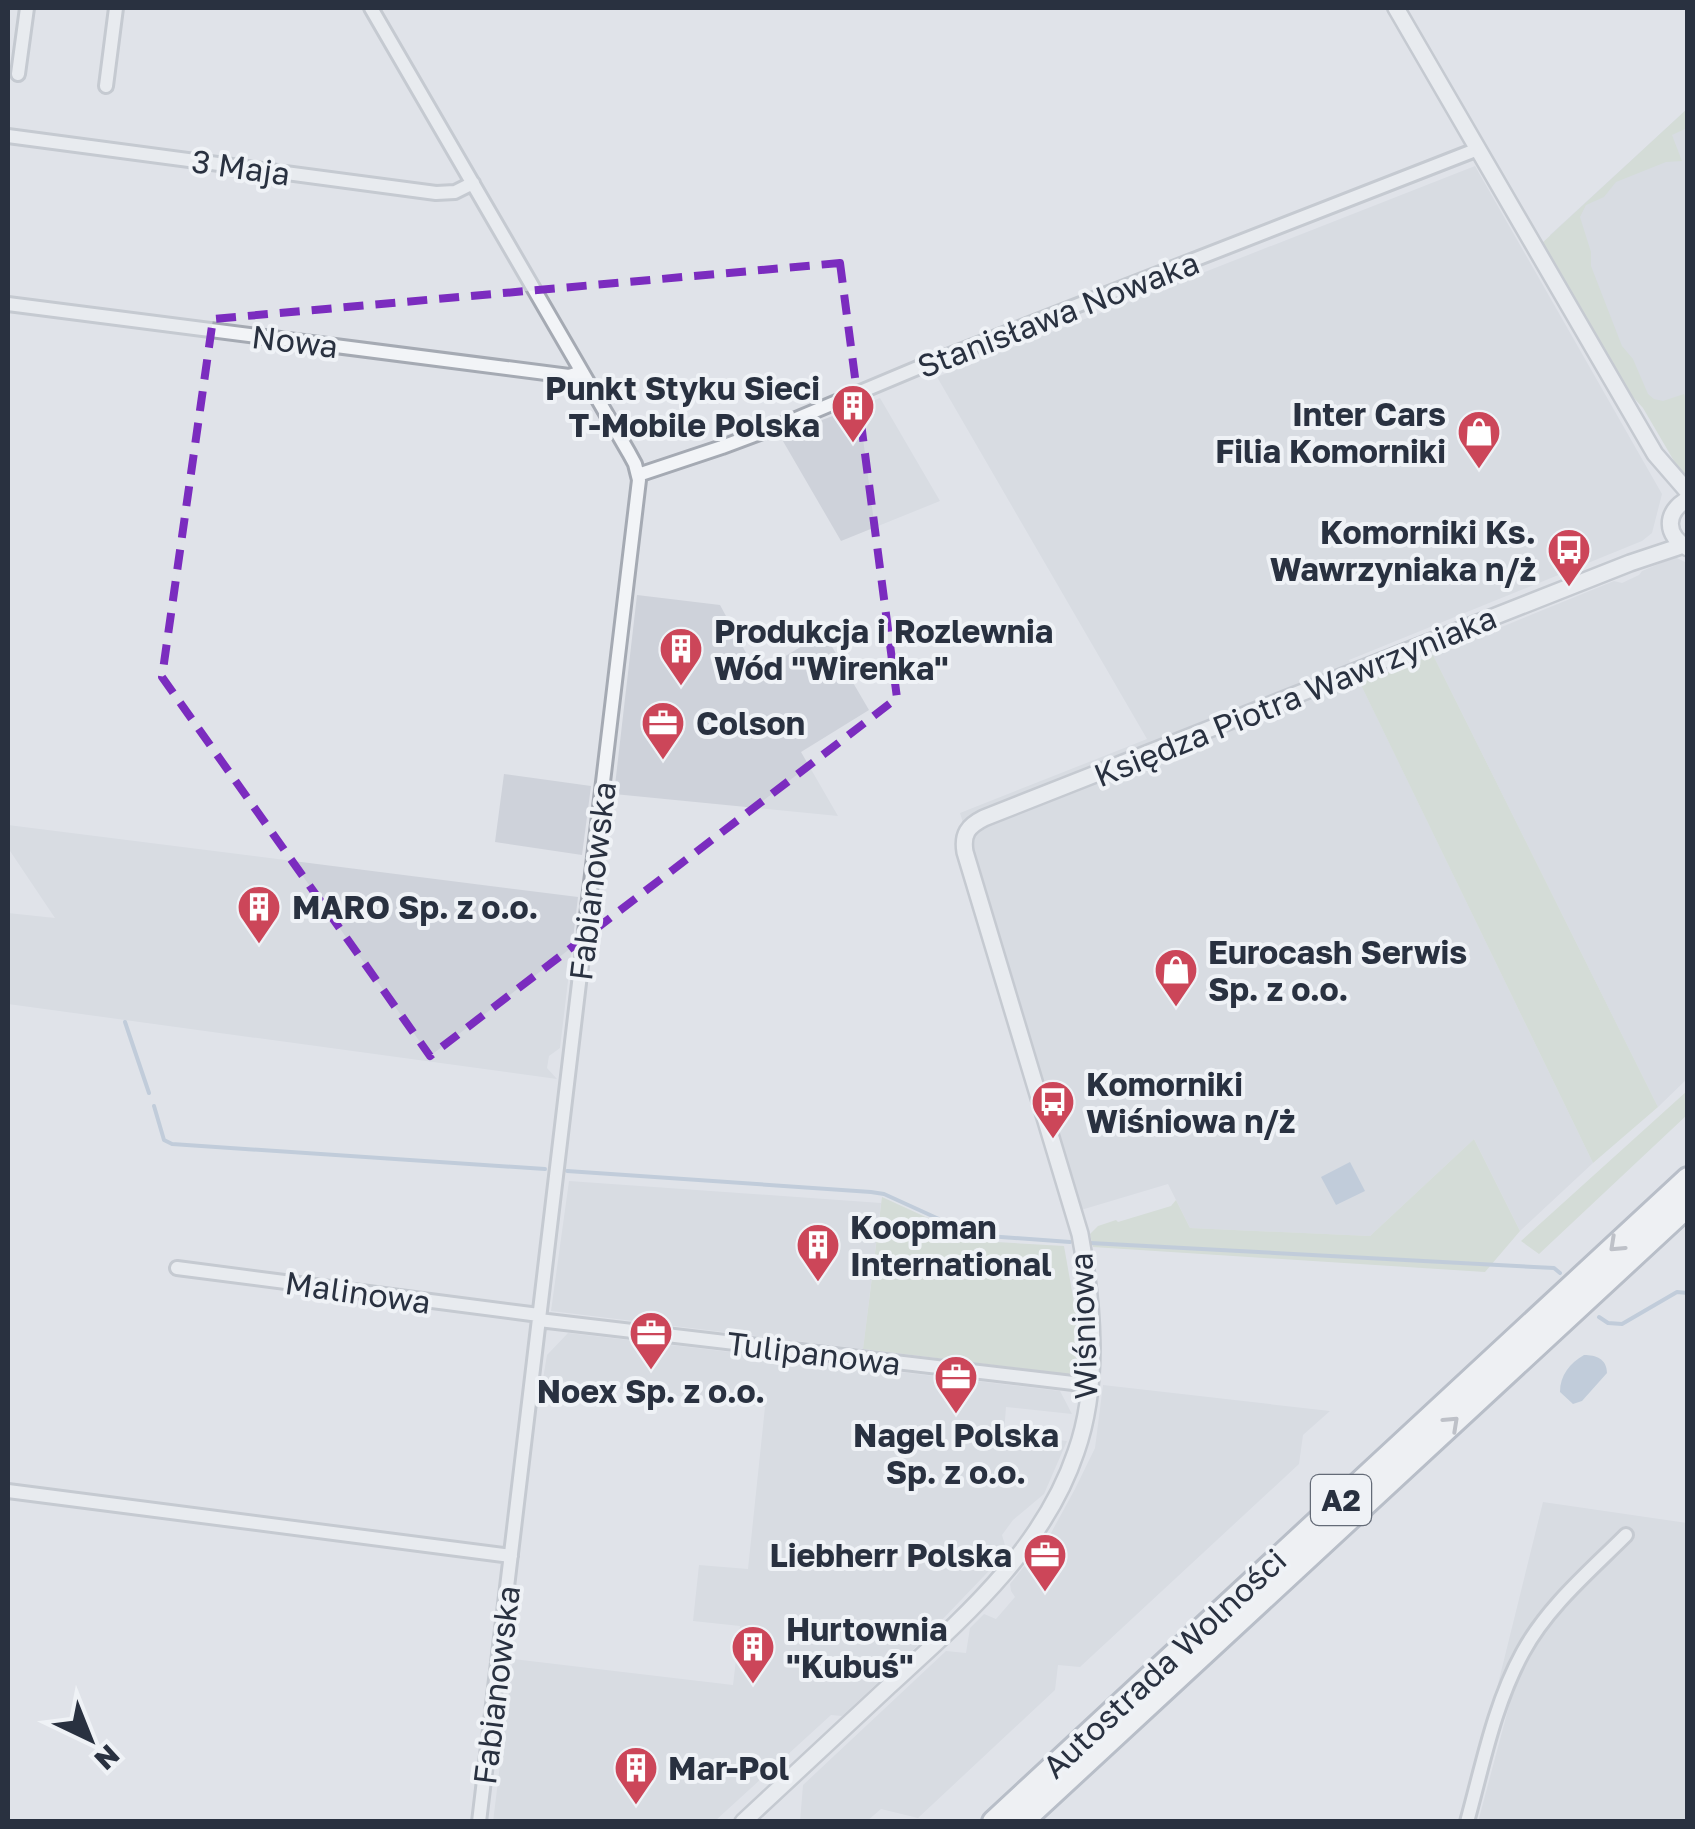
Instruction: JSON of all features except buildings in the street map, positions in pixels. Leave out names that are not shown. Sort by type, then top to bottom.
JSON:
[{"type":"highway","name":"Autostrada Wolności","points":[[994,1822],[1688,1179]]},
{"type":"highway","name":"Autostrada Wolności","points":[[1021,1822],[1688,1205]]},
{"type":"street","points":[[18,74],[26,8]]},
{"type":"street","points":[[106,86],[116,8]]},
{"type":"street","points":[[371,8],[629,452],[638,475]]},
{"type":"street","points":[[1396,8],[1684,500],[1672,513],[1670,526],[1675,540],[1684,547]]},
{"type":"street","name":"3 Maja","points":[[8,136],[436,193],[456,192],[472,183]]},
{"type":"street","name":"Stanisława Nowaka","points":[[638,475],[754,436],[927,364],[1478,149]]},
{"type":"street","name":"Nowa","points":[[8,304],[569,376],[582,372]]},
{"type":"street","name":"Fabianowska","points":[[480,1822],[638,475]]},
{"type":"street","name":"Księdza Piotra Wawrzyniaka","points":[[1630,563],[1658,542],[1670,526]]},
{"type":"street","name":"Księdza Piotra Wawrzyniaka","points":[[965,834],[984,818],[1630,563],[1684,547]]},
{"type":"street","name":"Wiśniowa","points":[[743,1822],[944,1636],[1013,1564],[1051,1507],[1068,1474],[1083,1430],[1090,1386],[1089,1288],[1080,1234],[965,852],[965,834]]},
{"type":"street","name":"Malinowa","points":[[177,1268],[539,1318]]},
{"type":"street","name":"Tulipanowa","points":[[539,1318],[1090,1386]]},
{"type":"street","points":[[8,1491],[511,1556]]},
{"type":"street","points":[[1468,1822],[1497,1708],[1524,1649],[1564,1596],[1626,1535]]},
{"type":"highlighted area","points":[[840,263],[897,698],[430,1056],[162,677],[213,319]]},
{"type":"shaded area","points":[[1687,109],[1687,463],[1550,235]]},
{"type":"shaded area","points":[[1475,166],[1662,494],[1652,533],[1642,541],[1349,660],[1593,1163],[1520,1231],[1474,1139],[1370,1236],[1190,1228],[1168,1184],[1081,1210],[960,813],[1147,739],[937,377]]},
{"type":"shaded area","points":[[880,398],[940,501],[841,541],[780,436]]},
{"type":"shaded area","points":[[1675,557],[1687,563],[1687,1079],[1658,1107],[1433,655],[1614,581],[1622,583]]},
{"type":"shaded area","points":[[637,595],[720,605],[757,673],[824,633],[869,710],[801,752],[838,816],[614,794]]},
{"type":"shaded area","points":[[504,774],[591,786],[582,855],[495,842]]},
{"type":"shaded area","points":[[8,825],[578,897],[560,1048],[549,1056],[547,1068],[557,1079],[8,1004],[8,913],[55,918],[8,848]]},
{"type":"shaded area","points":[[569,1181],[881,1203],[863,1349],[551,1311]]},
{"type":"shaded area","points":[[568,1333],[1060,1391],[1072,1414],[1006,1407],[1004,1434],[1067,1441],[1044,1494],[1013,1520],[1002,1535],[1007,1552],[916,1647],[842,1716],[831,1715],[715,1821],[493,1822],[513,1659],[733,1685],[740,1626],[693,1621],[699,1565],[748,1569],[765,1407],[543,1379],[547,1355]]},
{"type":"shaded area","points":[[1103,1385],[1330,1411],[1303,1435],[1299,1464],[1080,1667],[1058,1665],[1055,1690],[918,1818],[881,1809],[867,1821],[800,1822],[803,1785],[946,1651],[966,1653],[970,1628],[984,1614],[996,1619],[1015,1597],[1010,1584],[1051,1533],[1095,1448]]},
{"type":"shaded area","points":[[1543,1502],[1687,1523],[1687,1821],[1478,1822],[1510,1702],[1497,1688]]},
{"type":"green space","points":[[1687,109],[1687,128],[1672,135],[1682,161],[1666,162],[1616,182],[1604,197],[1586,205],[1580,217],[1591,252],[1591,266],[1622,346],[1633,359],[1648,394],[1663,401],[1684,394],[1687,480],[1643,408],[1623,386],[1541,244]]},
{"type":"green space","points":[[1433,655],[1658,1107],[1593,1163],[1360,683]]},
{"type":"green space","points":[[1687,1091],[1687,1115],[1539,1254],[1521,1241]]},
{"type":"green space","points":[[1474,1139],[1520,1231],[1485,1272],[1093,1247],[1090,1234],[1098,1226],[1171,1206],[1176,1200],[1190,1228],[1370,1236]]},
{"type":"green space","points":[[882,1197],[978,1241],[1064,1246],[1076,1314],[1079,1370],[1068,1374],[863,1349]]},
{"type":"water","points":[[1350,1162],[1365,1191],[1336,1205],[1321,1177]]},
{"type":"water","points":[[1584,1355],[1600,1359],[1607,1373],[1582,1401],[1573,1404],[1560,1392],[1560,1386],[1567,1370]]},
{"type":"waterway","points":[[125,1022],[149,1093]]},
{"type":"waterway","points":[[154,1106],[164,1140],[172,1144],[545,1169]]},
{"type":"waterway","points":[[567,1171],[871,1192],[884,1194],[974,1235],[1070,1242]]},
{"type":"waterway","points":[[1090,1243],[1554,1268],[1560,1273]]},
{"type":"waterway","points":[[1599,1317],[1608,1323],[1622,1324],[1677,1292],[1688,1293]]},
{"type":"place","name":"Punkt Styku Sieci T-Mobile Polska","points":[[853,444]]},
{"type":"place","name":"Inter Cars Filia Komorniki","points":[[1479,470]]},
{"type":"place","name":"Komorniki Ks. Wawrzyniaka n/ż","points":[[1569,588]]},
{"type":"place","name":"Produkcja i Rozlewnia Wód \"Wirenka\"","points":[[681,687]]},
{"type":"place","name":"Colson","points":[[663,761]]},
{"type":"place","name":"MARO Sp. z o.o.","points":[[259,945]]},
{"type":"place","name":"Eurocash Serwis Sp. z o.o.","points":[[1176,1008]]},
{"type":"place","name":"Komorniki Wiśniowa n/ż","points":[[1053,1140]]},
{"type":"place","name":"Koopman International","points":[[818,1283]]},
{"type":"place","name":"Noex Sp. z o.o.","points":[[651,1371]]},
{"type":"place","name":"Nagel Polska Sp. z o.o.","points":[[956,1415]]},
{"type":"place","name":"Liebherr Polska","points":[[1045,1593]]},
{"type":"place","name":"Hurtownia \"Kubuś\"","points":[[753,1685]]},
{"type":"place","name":"Mar-Pol","points":[[636,1806]]}]
